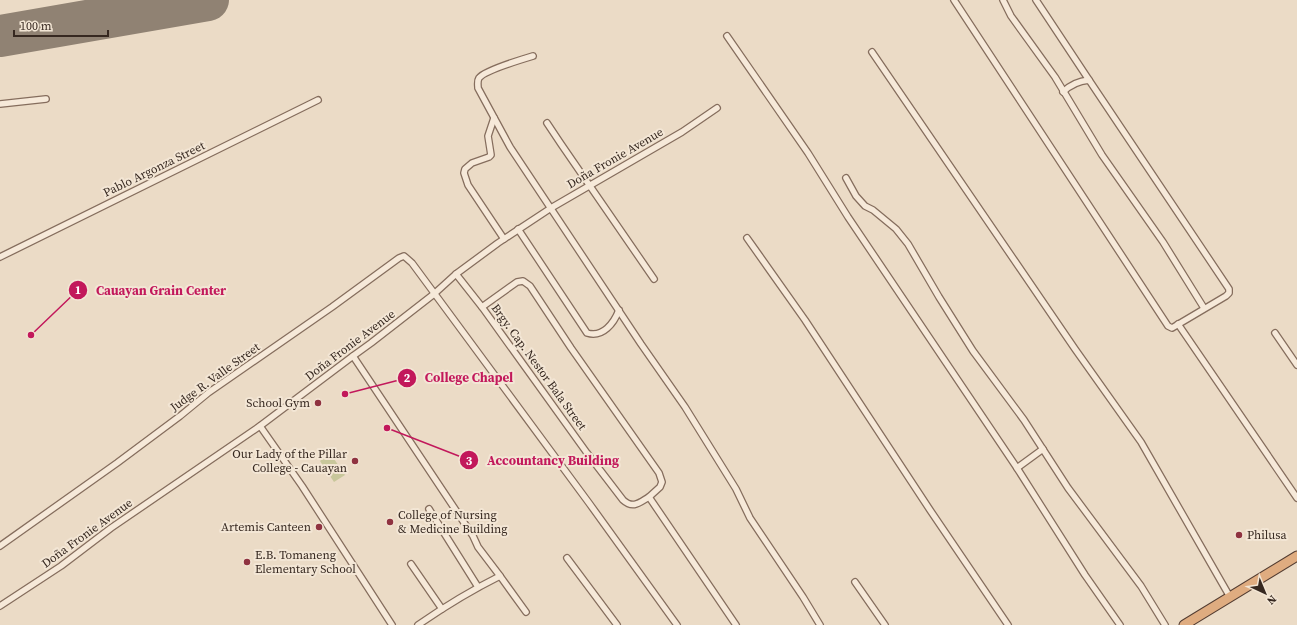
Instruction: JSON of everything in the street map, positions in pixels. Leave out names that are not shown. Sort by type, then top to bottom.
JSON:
[{"type":"highway","points":[[1184,625],[1297,556]]},
{"type":"street","points":[[954,0],[1167,325],[1172,328],[1226,296],[1229,293],[1229,289],[1036,0]]},
{"type":"street","points":[[1003,0],[1011,16],[1055,77],[1102,155],[1163,242],[1204,308]]},
{"type":"street","points":[[728,36],[808,153],[848,217],[1017,468],[1072,555],[1120,625]]},
{"type":"street","points":[[872,52],[1075,350],[1141,442],[1230,597]]},
{"type":"street","points":[[533,56],[484,74],[479,78],[477,83],[478,88],[510,147],[592,272],[685,408],[736,490],[750,518],[820,625]]},
{"type":"street","points":[[1063,92],[1068,87],[1089,80]]},
{"type":"street","points":[[0,104],[46,99]]},
{"type":"street","name":"Pablo Argonza Street","points":[[0,257],[318,100]]},
{"type":"street","name":"Doña Fronie Avenue","points":[[0,606],[61,566],[121,521],[260,426],[371,343],[434,294],[456,274],[504,238],[551,208],[682,132],[717,108]]},
{"type":"street","points":[[494,118],[488,136],[491,155],[468,166],[464,173],[468,185],[504,238]]},
{"type":"street","points":[[547,123],[654,279]]},
{"type":"street","points":[[846,178],[856,196],[865,206],[873,210],[896,229],[908,244],[939,298],[973,351],[1024,420],[1068,488],[1137,580],[1165,625]]},
{"type":"street","points":[[518,230],[587,333],[594,334],[608,328],[616,319],[619,310]]},
{"type":"street","points":[[747,238],[805,320],[930,510],[1008,625]]},
{"type":"street","name":"Judge R. Valle Street","points":[[0,546],[117,463],[208,393],[399,258],[404,256],[407,258],[434,294]]},
{"type":"street","name":"Brgy. Cap. Nestor Bala Street","points":[[456,274],[482,307],[587,453],[623,500],[630,505],[634,505],[649,497]]},
{"type":"street","points":[[482,307],[517,282],[523,281],[530,286],[571,348],[659,473],[662,482],[660,487],[649,497],[736,625]]},
{"type":"street","points":[[434,294],[589,503],[677,625]]},
{"type":"street","points":[[1178,324],[1297,498]]},
{"type":"street","points":[[1275,333],[1297,365]]},
{"type":"street","points":[[353,356],[465,524],[478,547],[526,612]]},
{"type":"street","points":[[260,426],[302,486],[392,625]]},
{"type":"street","points":[[1017,468],[1043,449]]},
{"type":"street","points":[[429,509],[478,587]]},
{"type":"street","points":[[566,558],[617,625]]},
{"type":"street","points":[[411,564],[442,609]]},
{"type":"street","points":[[418,625],[478,587],[500,576]]},
{"type":"street","points":[[855,582],[885,625]]},
{"type":"green space","points":[[330,453],[345,475],[334,482],[320,461]]},
{"type":"runway","points":[[0,36],[208,0]]},
{"type":"place","name":"Cauayan Grain Center","points":[[31,335]]},
{"type":"place","name":"College Chapel","points":[[345,394]]},
{"type":"place","name":"School Gym","points":[[318,403]]},
{"type":"place","name":"Accountancy Building","points":[[387,428]]},
{"type":"place","name":"Our Lady of the Pillar College - Cauayan","points":[[355,461]]},
{"type":"place","name":"College of Nursing & Medicine Building","points":[[390,522]]},
{"type":"place","name":"Artemis Canteen","points":[[319,527]]},
{"type":"place","name":"Philusa","points":[[1239,535]]},
{"type":"place","name":"E.B. Tomaneng Elementary School","points":[[247,562]]}]
